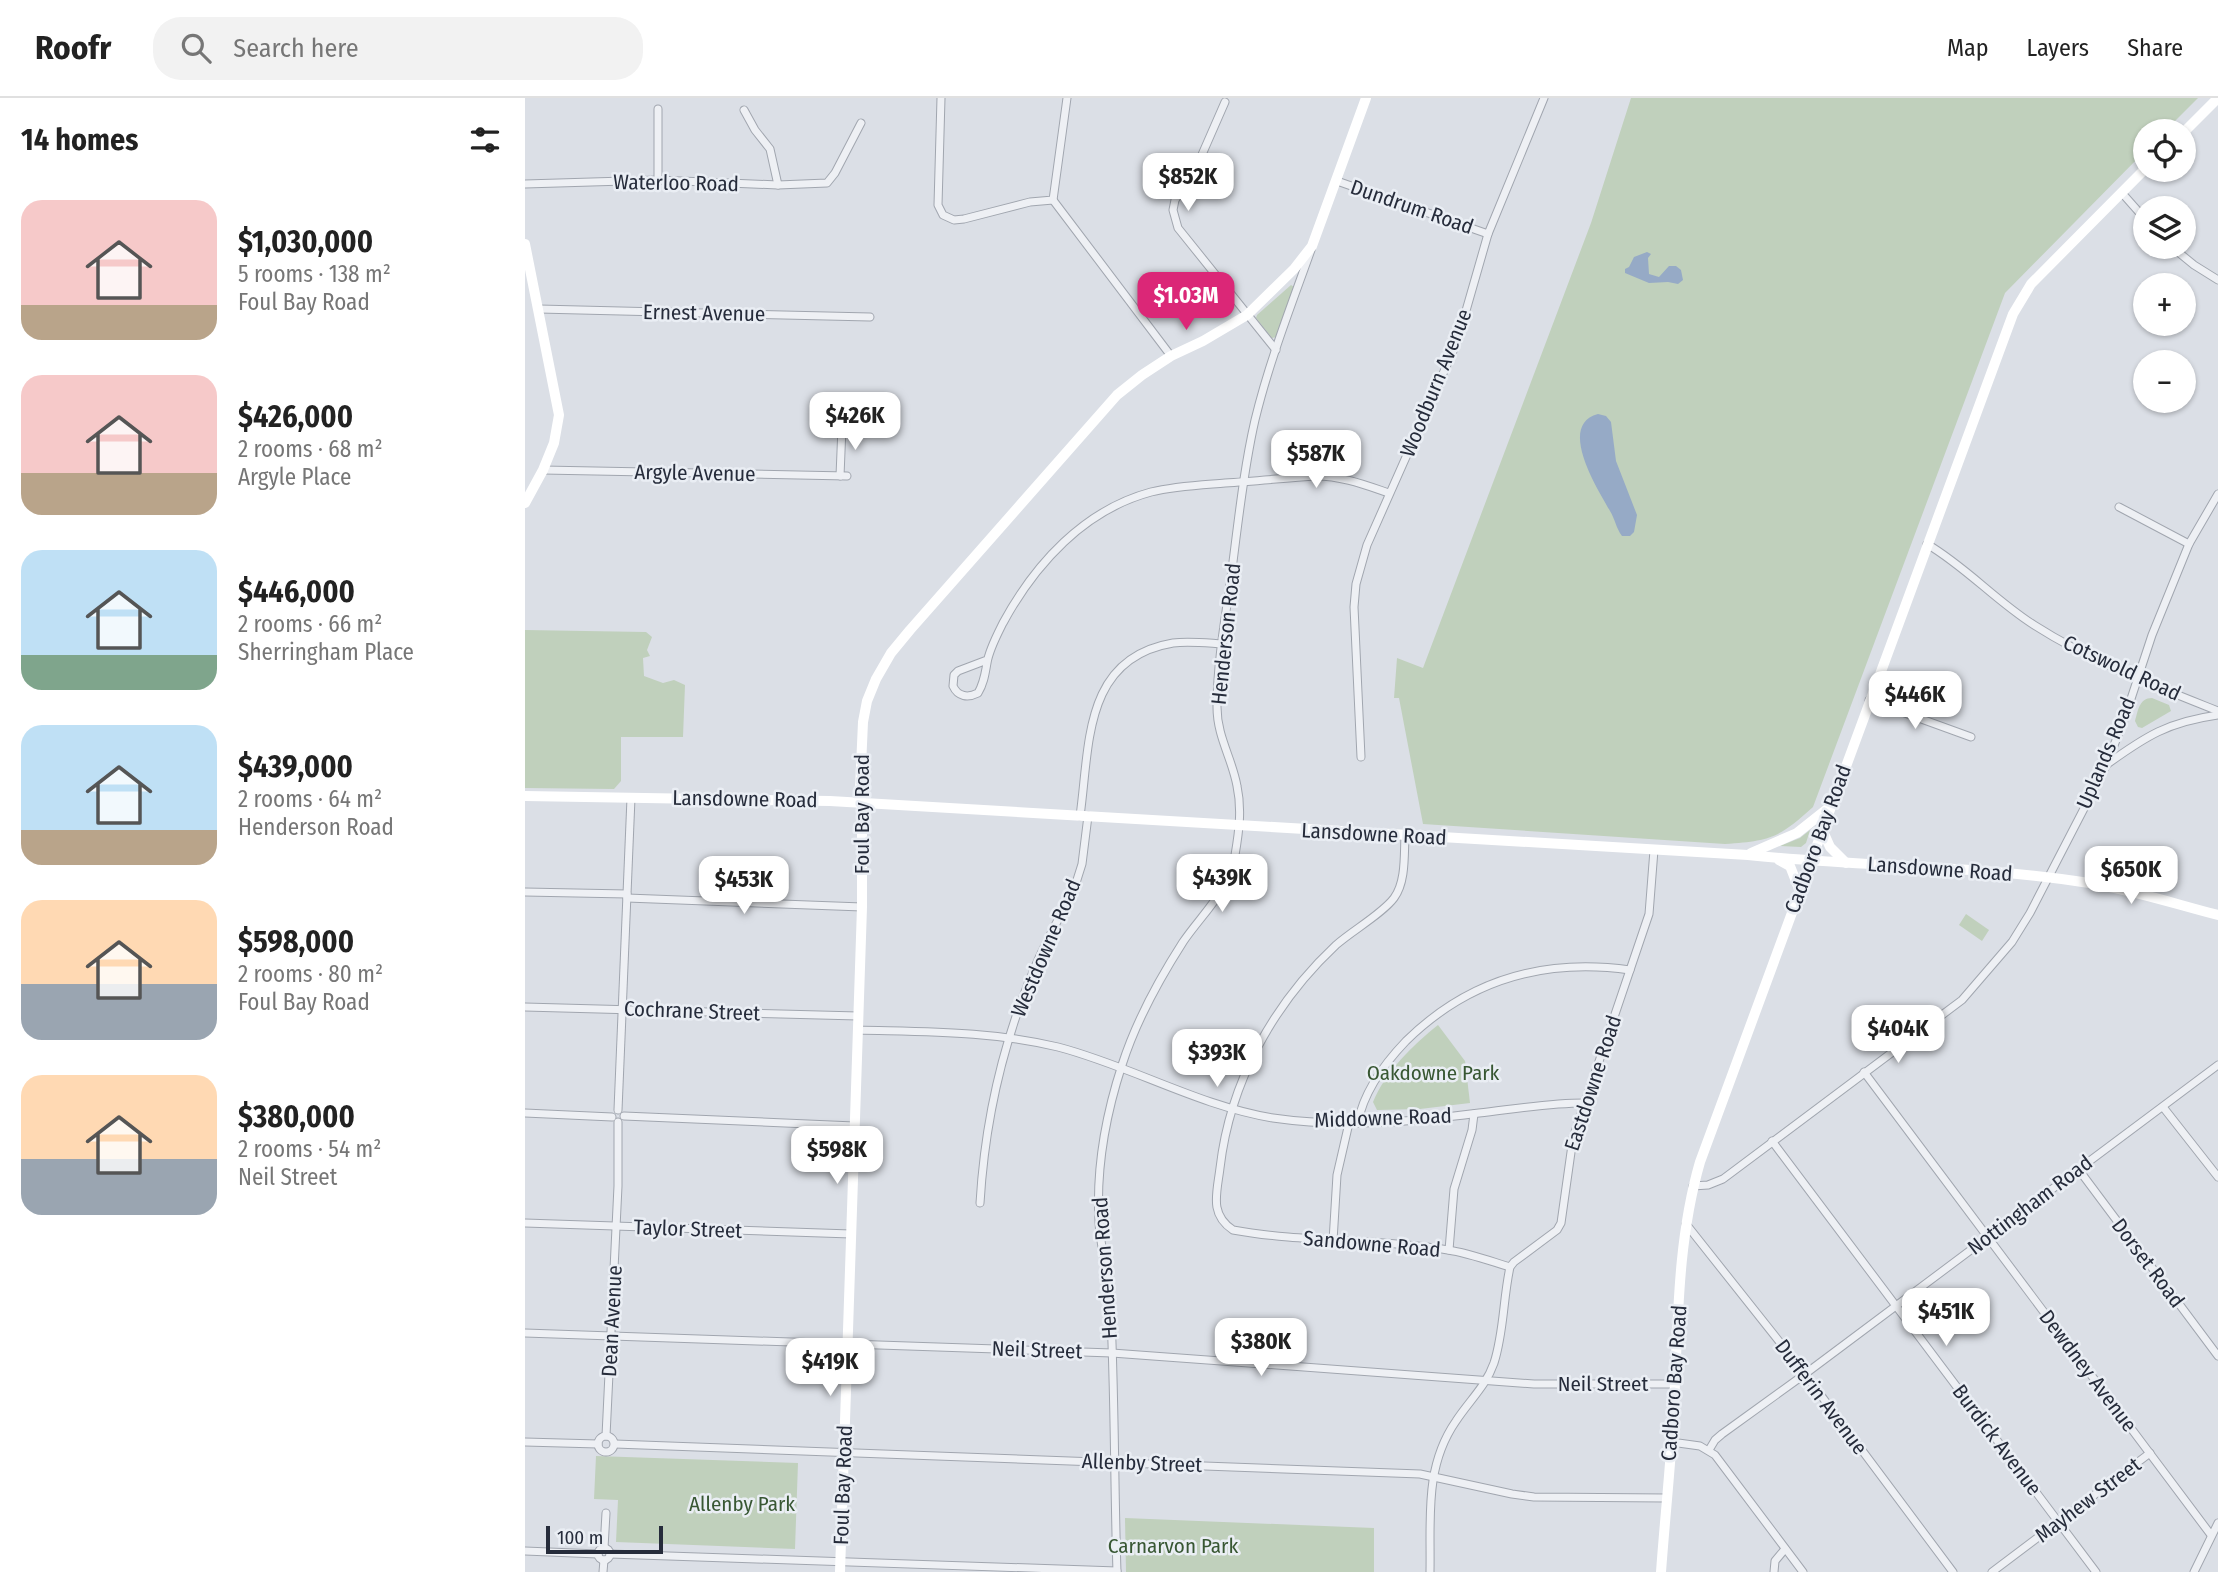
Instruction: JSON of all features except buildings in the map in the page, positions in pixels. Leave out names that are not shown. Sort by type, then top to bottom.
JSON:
[{"type":"main road","name":"Henderson Road","points":[[1312,246],[1366,98]]},
{"type":"main road","points":[[2196,120],[2218,98]]},
{"type":"main road","name":"Cadboro Bay Road","points":[[1661,1572],[1686,1224],[1700,1162],[2013,314],[2031,284],[2133,181]]},
{"type":"main road","points":[[525,244],[559,415],[557,433],[543,470],[525,503]]},
{"type":"main road","name":"Foul Bay Road","points":[[840,1567],[862,907],[863,722],[867,701],[886,662],[910,630],[1117,395],[1142,374],[1171,356],[1247,315],[1283,282],[1312,246]]},
{"type":"main road","name":"Lansdowne Road","points":[[525,796],[817,800],[2003,872],[2136,892],[2218,915]]},
{"type":"main road","points":[[1748,855],[1797,833],[1831,806]]},
{"type":"main road","points":[[1822,830],[1830,847],[1846,863]]},
{"type":"main road","points":[[1767,857],[1786,862],[1790,866],[1799,890]]},
{"type":"street","points":[[941,98],[938,205],[943,215],[954,220],[964,219],[1030,202],[1053,200]]},
{"type":"street","points":[[1067,98],[1053,200],[1171,356]]},
{"type":"street","name":"Woodburn Avenue","points":[[1361,757],[1354,629],[1356,584],[1367,545],[1457,342],[1488,234],[1544,98]]},
{"type":"street","points":[[1225,102],[1197,166],[1175,200],[1173,210],[1178,228],[1276,350]]},
{"type":"street","points":[[657,180],[658,109]]},
{"type":"street","points":[[744,110],[770,149],[778,185]]},
{"type":"street","name":"Waterloo Road","points":[[525,184],[657,180],[778,185],[827,183],[861,123]]},
{"type":"street","name":"Dundrum Road","points":[[1337,181],[1488,234]]},
{"type":"street","points":[[2122,192],[2133,205]]},
{"type":"street","name":"Henderson Road","points":[[1117,1572],[1110,1296],[1099,1223],[1105,1140],[1121,1067],[1143,1010],[1185,939],[1221,893],[1235,861],[1239,826],[1238,788],[1233,767],[1220,739],[1217,721],[1221,644],[1256,418],[1312,246]]},
{"type":"street","points":[[2187,259],[2218,280]]},
{"type":"street","name":"Ernest Avenue","points":[[539,309],[870,317]]},
{"type":"street","name":"Argyle Avenue","points":[[543,470],[843,476],[842,427]]},
{"type":"street","points":[[987,660],[954,675],[953,686],[958,694],[965,697],[978,693],[986,675],[987,660],[1002,625],[1035,573],[1050,555],[1099,515],[1132,499],[1180,486],[1333,476],[1389,493]]},
{"type":"street","name":"Uplands Road","points":[[1693,1186],[1708,1185],[1723,1179],[1962,1000],[2012,942],[2031,913],[2106,765],[2189,544],[2218,495]]},
{"type":"street","points":[[2119,507],[2189,544]]},
{"type":"street","name":"Cotswold Road","points":[[1927,544],[1945,554],[2032,624],[2078,651],[2218,713]]},
{"type":"street","name":"Westdowne Road","points":[[981,1203],[988,1124],[1009,1038],[1039,957],[1076,883],[1084,852],[1091,721],[1103,688],[1114,674],[1134,657],[1153,648],[1176,643],[1221,644]]},
{"type":"street","points":[[1869,700],[1971,737]]},
{"type":"street","name":"Cotswold Road","points":[[2106,765],[2156,732],[2179,722],[2218,713]]},
{"type":"street","name":"Dean Avenue","points":[[606,1436],[617,1227],[618,1116],[631,798]]},
{"type":"street","points":[[1232,1110],[1257,1046],[1282,1007],[1318,963],[1396,895],[1402,876],[1405,835]]},
{"type":"street","name":"Eastdowne Road","points":[[1510,1267],[1557,1230],[1561,1223],[1569,1154],[1649,914],[1654,849]]},
{"type":"street","points":[[525,892],[862,907]]},
{"type":"street","points":[[1333,1241],[1337,1175],[1353,1123],[1381,1070],[1398,1049],[1442,1010],[1500,979],[1539,970],[1584,966],[1630,970]]},
{"type":"street","name":"Cochrane Street","points":[[525,1007],[858,1016]]},
{"type":"street","name":"Middowne Road","points":[[858,1030],[957,1033],[1009,1038],[1057,1047],[1121,1067],[1232,1110],[1274,1118],[1353,1123],[1408,1121],[1584,1103]]},
{"type":"street","name":"Nottingham Road","points":[[1709,1450],[1722,1434],[2218,1065]]},
{"type":"street","name":"Dewdney Avenue","points":[[1864,1072],[2211,1535]]},
{"type":"street","points":[[2163,1107],[2218,1177]]},
{"type":"street","name":"Sandowne Road","points":[[1232,1110],[1224,1137],[1216,1201],[1219,1218],[1233,1230],[1449,1250],[1510,1267]]},
{"type":"street","points":[[525,1113],[854,1126]]},
{"type":"street","points":[[1449,1250],[1454,1189],[1472,1130],[1474,1114]]},
{"type":"street","name":"Burdick Avenue","points":[[1773,1141],[2096,1572]]},
{"type":"street","name":"Dorset Road","points":[[2078,1170],[2218,1356]]},
{"type":"street","name":"Taylor Street","points":[[525,1223],[851,1234]]},
{"type":"street","name":"Dufferin Avenue","points":[[1686,1224],[1805,1374],[1953,1572]]},
{"type":"street","points":[[1430,1572],[1432,1475],[1440,1451],[1456,1420],[1486,1381],[1494,1362],[1510,1267]]},
{"type":"street","name":"Neil Street","points":[[525,1333],[1111,1353],[1534,1384],[1675,1384]]},
{"type":"street","points":[[606,1436],[611,1437],[615,1444],[614,1448],[606,1452],[602,1451],[598,1444],[599,1440],[606,1436]]},
{"type":"street","points":[[525,1442],[598,1444]]},
{"type":"street","points":[[1671,1442],[1709,1450],[1727,1469],[1803,1572]]},
{"type":"street","name":"Allenby Street","points":[[615,1444],[1432,1475],[1534,1497],[1666,1498]]},
{"type":"street","name":"Mayhew Street","points":[[1992,1572],[2150,1453]]},
{"type":"street","points":[[603,1572],[606,1513]]},
{"type":"street","points":[[2194,1572],[2218,1523]]},
{"type":"street","points":[[1774,1572],[1775,1561],[1785,1549]]},
{"type":"street","points":[[525,1551],[840,1567],[1117,1572]]},
{"type":"green space","points":[[1631,98],[2198,98],[2177,119],[2133,119],[2133,163],[2005,293],[1813,807],[1782,832],[1764,839],[1725,844],[1423,824],[1399,698],[1394,698],[1397,658],[1423,668],[1591,223]]},
{"type":"green space","points":[[1291,285],[1294,287],[1277,337],[1272,338],[1256,318],[1257,315]]},
{"type":"green space","points":[[525,630],[646,632],[652,637],[647,650],[650,656],[643,658],[644,676],[663,683],[674,680],[685,685],[683,737],[621,737],[621,781],[614,789],[525,788]]},
{"type":"green space","points":[[2152,698],[2169,705],[2171,711],[2142,728],[2138,727],[2135,721],[2140,706],[2144,700]]},
{"type":"green space","points":[[1810,830],[1806,843],[1801,847],[1780,846],[1800,838]]},
{"type":"green space","points":[[1966,914],[1989,930],[1982,941],[1959,925]]},
{"type":"green space","name":"Oakdowne Park","points":[[1438,1025],[1465,1061],[1470,1103],[1420,1109],[1377,1110],[1373,1102],[1392,1070]]},
{"type":"green space","name":"Allenby Park","points":[[596,1456],[798,1463],[795,1549],[616,1542],[618,1500],[594,1499]]},
{"type":"green space","name":"Carnarvon Park","points":[[1125,1518],[1374,1528],[1374,1572],[1126,1572]]},
{"type":"water","points":[[1647,252],[1651,254],[1648,258],[1649,274],[1659,277],[1669,266],[1676,266],[1681,270],[1683,280],[1678,284],[1649,283],[1625,273],[1634,257]]},
{"type":"water","points":[[1598,414],[1606,416],[1611,422],[1616,461],[1637,515],[1634,532],[1630,536],[1622,536],[1620,533],[1590,474],[1580,444],[1581,431],[1586,421]]}]
